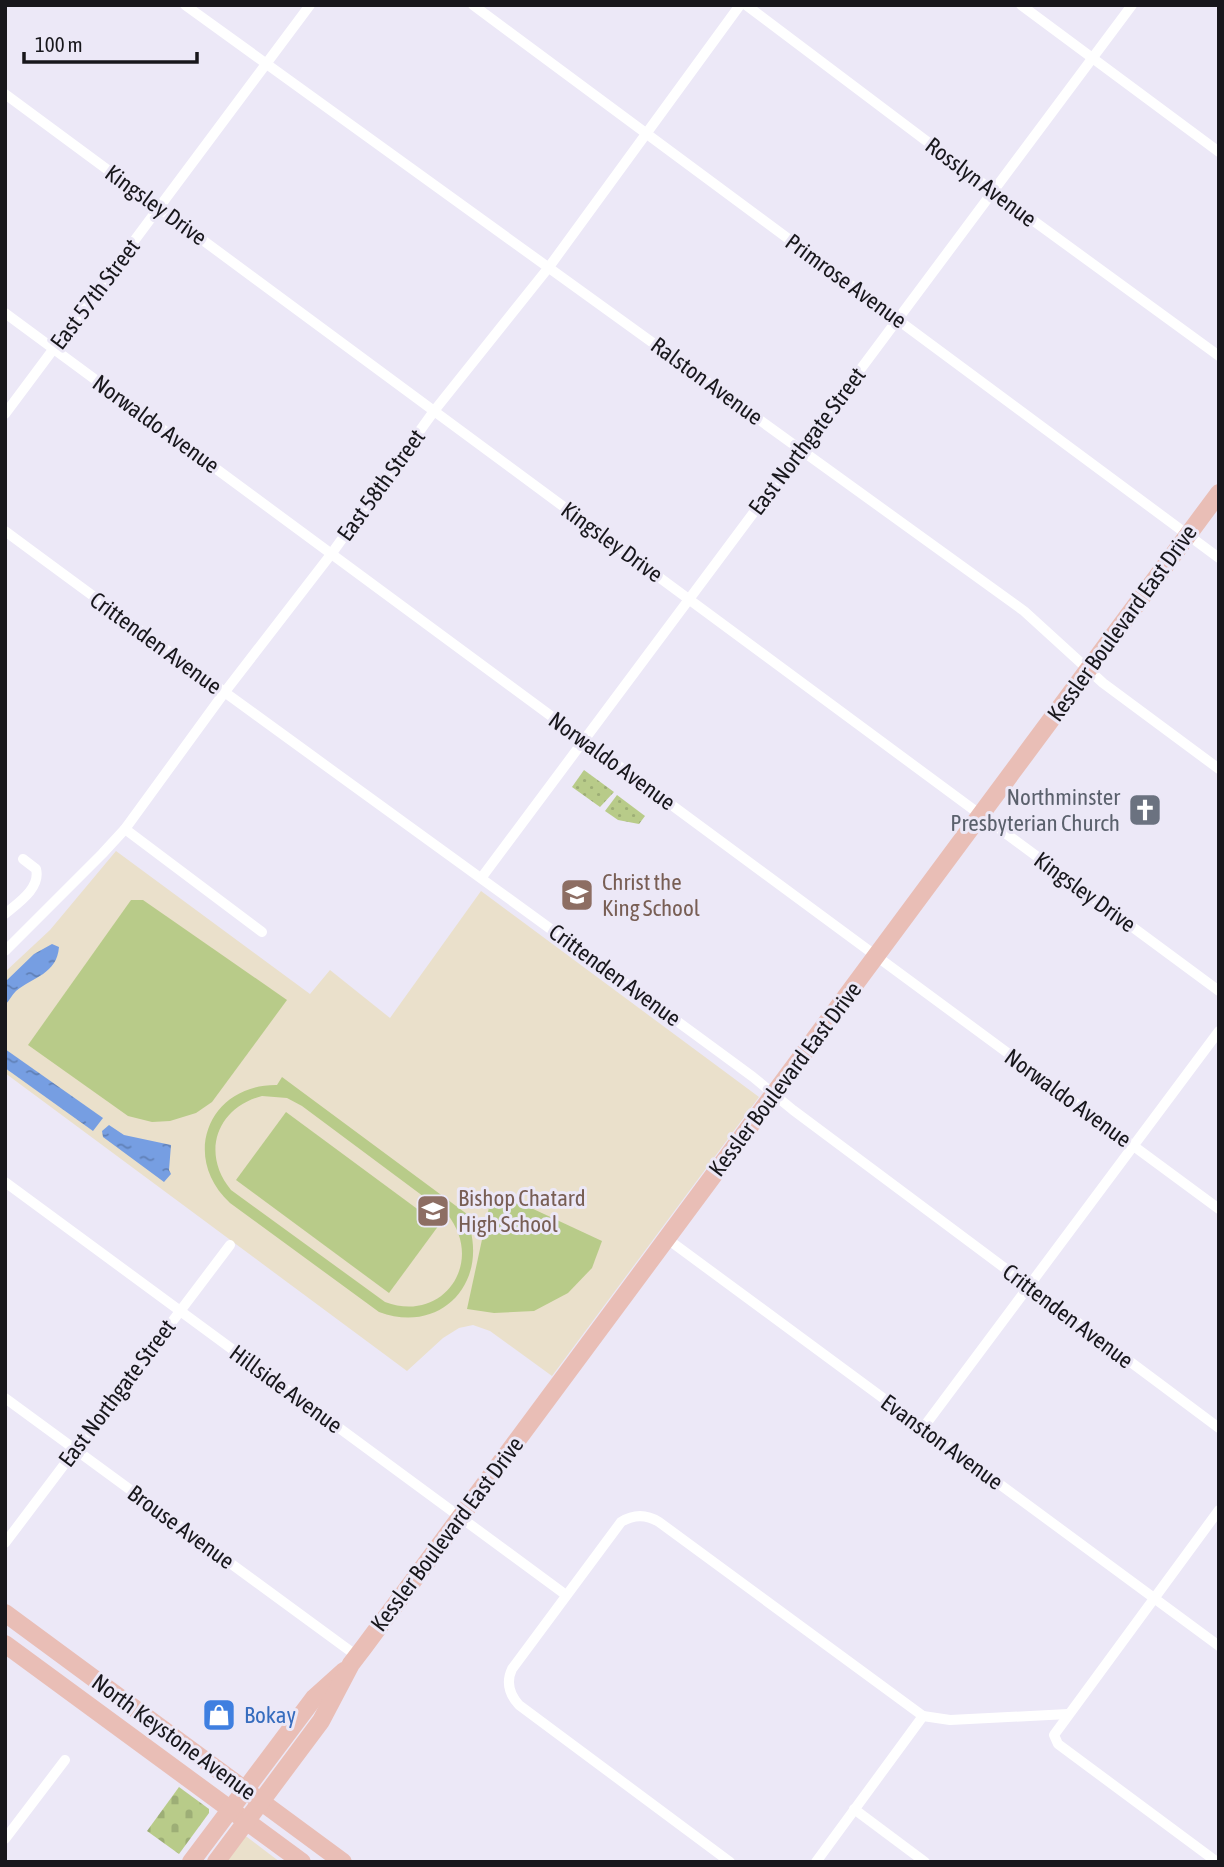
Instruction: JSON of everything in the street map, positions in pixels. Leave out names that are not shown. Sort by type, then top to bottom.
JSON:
[{"type":"main road","name":"Kessler Boulevard East Drive","points":[[216,1862],[328,1711],[354,1660],[1219,493]]},
{"type":"main road","name":"North Keystone Avenue","points":[[5,1613],[343,1862]]},
{"type":"main road","name":"North Keystone Avenue","points":[[5,1644],[302,1862]]},
{"type":"main road","name":"Kessler Boulevard East Drive","points":[[191,1862],[314,1698],[354,1660]]},
{"type":"street","name":"Ralston Avenue","points":[[185,5],[1024,611],[1088,670],[1219,769]]},
{"type":"street","name":"East 57th Street","points":[[5,414],[310,5]]},
{"type":"street","name":"Primrose Avenue","points":[[473,5],[1219,558]]},
{"type":"street","name":"East 58th Street","points":[[5,951],[125,828],[332,553],[434,411],[549,267],[743,5]]},
{"type":"street","name":"Rosslyn Avenue","points":[[743,5],[1219,356]]},
{"type":"street","points":[[1021,5],[1219,152]]},
{"type":"street","name":"East Northgate Street","points":[[482,877],[586,741],[897,318],[1132,5]]},
{"type":"street","name":"Kingsley Drive","points":[[5,94],[1219,991]]},
{"type":"street","name":"Norwaldo Avenue","points":[[5,313],[1219,1209]]},
{"type":"street","name":"Crittenden Avenue","points":[[5,531],[224,693],[482,877],[1219,1428]]},
{"type":"street","points":[[125,828],[262,932]]},
{"type":"street","points":[[5,914],[28,894],[36,880],[36,869],[23,859]]},
{"type":"street","points":[[923,1428],[1219,1031]]},
{"type":"street","name":"Hillside Avenue","points":[[5,1182],[566,1595]]},
{"type":"street","name":"Evanston Avenue","points":[[666,1238],[1219,1646]]},
{"type":"street","name":"East Northgate Street","points":[[5,1543],[230,1245]]},
{"type":"street","name":"Brouse Avenue","points":[[5,1398],[354,1660]]},
{"type":"street","points":[[1217,1862],[1058,1744],[1054,1735],[1219,1510]]},
{"type":"street","points":[[730,1862],[512,1698],[509,1686],[512,1669],[621,1522],[647,1516],[659,1522],[923,1716],[950,1720],[1068,1714]]},
{"type":"street","points":[[816,1862],[923,1716]]},
{"type":"street","points":[[5,1839],[65,1760]]},
{"type":"street","points":[[854,1809],[925,1862]]},
{"type":"shaded area","name":"Bishop Chatard High School","points":[[116,851],[310,994],[330,970],[390,1018],[481,891],[759,1097],[552,1376],[490,1331],[473,1325],[459,1328],[443,1338],[407,1371],[5,1073],[5,972],[50,930]]},
{"type":"shaded area","points":[[243,1834],[280,1862],[223,1862]]},
{"type":"green space","points":[[584,770],[614,792],[600,807],[572,787]]},
{"type":"green space","points":[[617,795],[645,816],[639,824],[618,820],[605,811]]},
{"type":"green space","points":[[131,900],[143,900],[287,1000],[212,1102],[196,1113],[170,1121],[152,1122],[128,1116],[28,1045]]},
{"type":"green space","points":[[282,1077],[475,1220],[470,1228],[473,1249],[471,1269],[464,1286],[453,1300],[438,1311],[420,1316],[401,1317],[379,1312],[230,1203],[215,1185],[207,1165],[205,1145],[209,1126],[219,1110],[234,1097],[253,1088],[277,1085]],"holes":[[[262,1096],[287,1098],[302,1106],[447,1214],[458,1232],[462,1251],[460,1269],[452,1284],[440,1296],[425,1304],[406,1307],[385,1302],[231,1190],[222,1176],[215,1148],[224,1122],[246,1102]]]},
{"type":"green space","points":[[286,1112],[439,1225],[389,1293],[236,1180]]},
{"type":"green space","points":[[501,1194],[602,1241],[592,1268],[568,1293],[534,1311],[494,1313],[467,1309],[491,1198]]},
{"type":"green space","points":[[179,1787],[209,1809],[209,1813],[179,1854],[147,1831]]},
{"type":"water","points":[[52,944],[59,947],[54,963],[43,974],[16,991],[5,1005],[5,982],[34,954]]},
{"type":"water","points":[[5,1049],[103,1118],[93,1131],[5,1068]]},
{"type":"water","points":[[109,1125],[124,1135],[171,1145],[171,1174],[164,1182],[103,1137],[102,1131]]},
{"type":"place","name":"Northminster Presbyterian Church","points":[[1145,810]]},
{"type":"place","name":"Christ the King School","points":[[577,895]]},
{"type":"place","name":"Bishop Chatard High School","points":[[433,1211]]},
{"type":"place","name":"Bokay","points":[[219,1715]]}]
